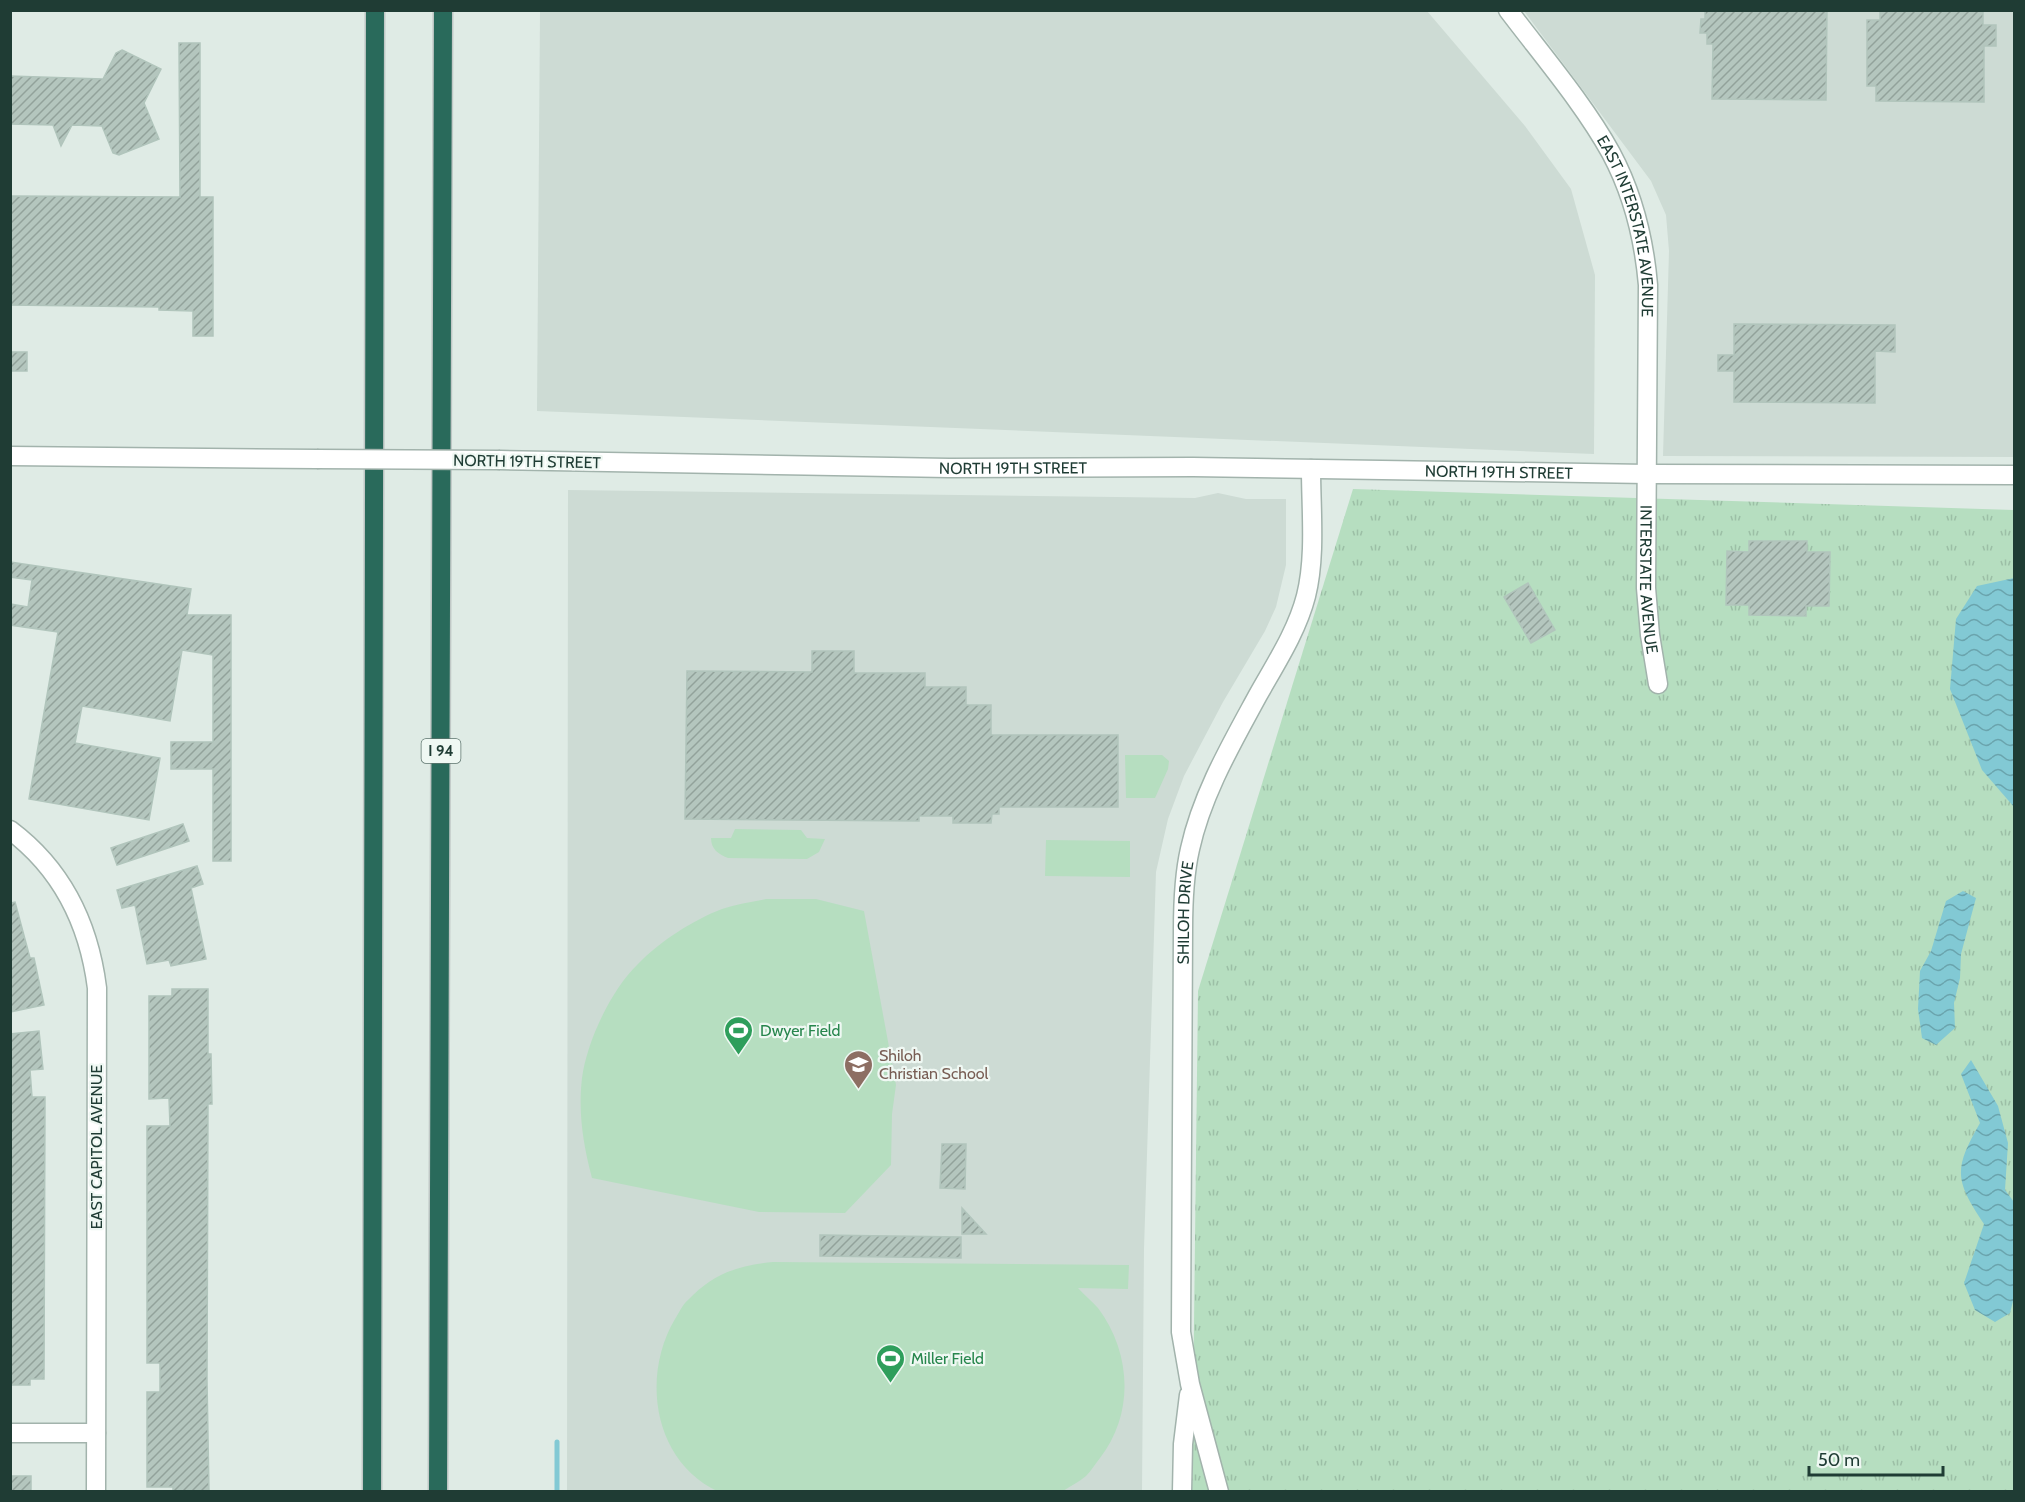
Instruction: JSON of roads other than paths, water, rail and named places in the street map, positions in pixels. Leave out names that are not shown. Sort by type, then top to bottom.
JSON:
[{"type":"highway","points":[[372,1491],[375,10]]},
{"type":"highway","name":"I 94","points":[[438,1491],[442,10]]},
{"type":"street","name":"EAST INTERSTATE AVENUE","points":[[1508,10],[1597,131],[1618,168],[1635,213],[1643,244],[1648,285],[1647,474]]},
{"type":"street","name":"NORTH 19TH STREET","points":[[10,456],[500,460],[949,468],[1311,468],[1647,474],[2014,475]]},
{"type":"street","name":"SHILOH DRIVE","points":[[1219,1491],[1190,1384],[1183,1349],[1180,1315],[1185,880],[1189,850],[1206,798],[1217,773],[1293,632],[1306,597],[1311,565],[1311,468]]},
{"type":"street","name":"INTERSTATE AVENUE","points":[[1647,474],[1647,610],[1658,684]]},
{"type":"street","name":"EAST CAPITOL AVENUE","points":[[10,830],[42,859],[62,886],[81,921],[94,966],[97,988],[96,1491]]},
{"type":"street","name":"SHILOH DRIVE","points":[[1182,1491],[1183,1444],[1190,1384]]},
{"type":"street","points":[[10,1433],[96,1433]]},
{"type":"water","points":[[2014,578],[2014,807],[1982,770],[1950,689],[1956,619],[1977,586]]},
{"type":"water","points":[[1963,891],[1976,898],[1961,954],[1960,978],[1954,1003],[1955,1028],[1936,1045],[1922,1038],[1918,1009],[1920,971],[1931,951],[1946,901]]},
{"type":"water","points":[[1971,1060],[1998,1106],[2008,1143],[2005,1190],[2014,1202],[2014,1297],[2010,1313],[1995,1322],[1975,1310],[1964,1283],[1984,1224],[1967,1196],[1961,1175],[1965,1152],[1980,1123],[1961,1074]]},
{"type":"waterway","points":[[557,1442],[557,1492]]},
{"type":"place","name":"Dwyer Field","points":[[739,1056]]},
{"type":"place","name":"Shiloh Christian School","points":[[858,1090]]},
{"type":"place","name":"Miller Field","points":[[890,1384]]}]
